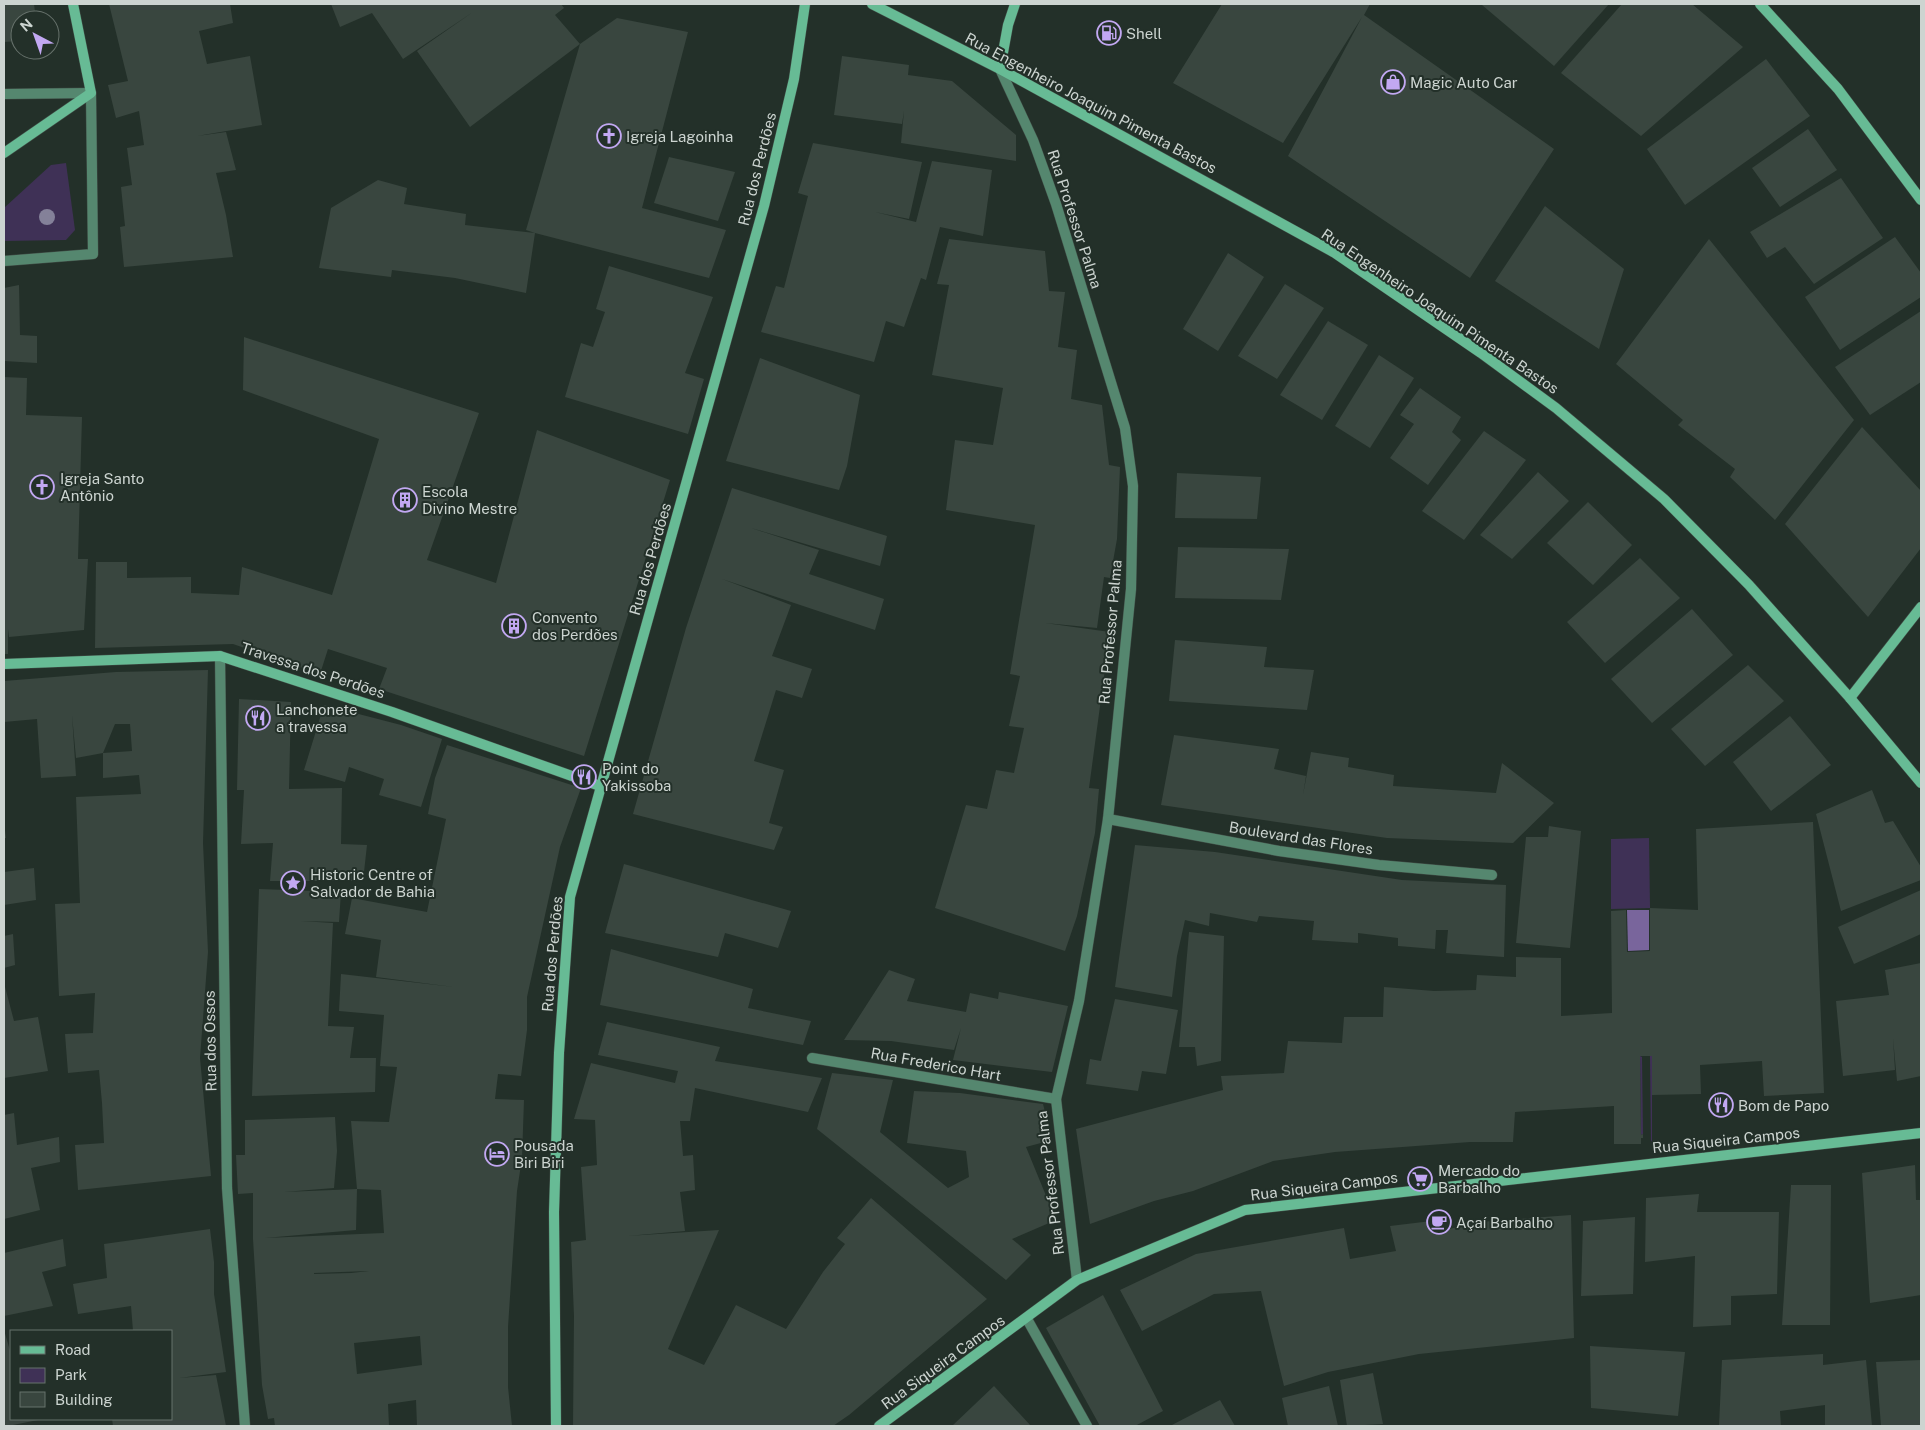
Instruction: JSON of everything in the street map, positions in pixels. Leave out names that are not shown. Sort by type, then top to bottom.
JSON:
[{"type":"main road","points":[[4,154],[91,93],[73,4]]},
{"type":"main road","name":"Rua dos Perdões","points":[[556,1426],[554,1212],[560,1053],[570,898],[764,206],[794,79],[805,4]]},
{"type":"main road","name":"Rua Engenheiro Joaquim Pimenta Bastos","points":[[872,4],[1000,69],[1335,254],[1481,353],[1541,397],[1664,499],[1749,585],[1850,698],[1921,783]]},
{"type":"main road","points":[[1000,69],[1008,25],[1015,4]]},
{"type":"main road","points":[[1760,4],[1838,89],[1921,200]]},
{"type":"main road","points":[[1850,698],[1921,607]]},
{"type":"main road","name":"Travessa dos Perdões","points":[[4,664],[220,656],[392,712],[600,786]]},
{"type":"main road","name":"Rua Siqueira Campos","points":[[879,1426],[1027,1319],[1077,1280],[1245,1210],[1921,1133]]},
{"type":"street","name":"Rua Professor Palma","points":[[1000,69],[1033,140],[1056,204],[1125,428],[1133,486],[1131,589],[1108,819],[1079,1001],[1056,1099],[1077,1280]]},
{"type":"street","points":[[4,94],[91,93],[94,254],[4,261]]},
{"type":"street","name":"Rua dos Ossos","points":[[220,656],[227,1188],[245,1426]]},
{"type":"street","name":"Boulevard das Flores","points":[[1108,819],[1279,851],[1379,865],[1492,875]]},
{"type":"street","name":"Rua Frederico Hart","points":[[812,1058],[1056,1099]]},
{"type":"street","points":[[1027,1319],[1087,1426]]},
{"type":"green space","points":[[66,163],[75,230],[66,240],[4,241],[4,208],[51,165]]},
{"type":"green space","points":[[1649,838],[1650,908],[1611,909],[1611,839]]},
{"type":"green space","points":[[1640,1056],[1642,1057],[1643,1134],[1641,1135]]},
{"type":"green space","points":[[1650,1056],[1652,1056],[1652,1144],[1651,1143]]},
{"type":"shaded area","points":[[1627,910],[1649,910],[1649,950],[1628,951]]},
{"type":"building","points":[[4,4],[34,4],[35,10],[10,10],[10,42],[4,42]]},
{"type":"building","points":[[109,4],[230,4],[233,23],[199,31],[207,64],[250,56],[262,125],[197,136],[226,132],[236,170],[216,173],[233,257],[124,267],[120,227],[125,226],[121,187],[132,185],[127,148],[144,145],[139,111],[116,118],[108,85],[128,81]]},
{"type":"building","points":[[331,4],[561,4],[564,8],[555,15],[580,44],[470,127],[417,51],[473,12],[403,59],[372,13],[340,27]]},
{"type":"building","name":"Magic Auto Car","points":[[1222,4],[1370,4],[1364,15],[1554,149],[1470,278],[1288,156],[1362,17],[1283,143],[1173,83]]},
{"type":"building","points":[[1483,4],[1609,4],[1554,66]]},
{"type":"building","points":[[1622,4],[1692,4],[1743,47],[1641,136],[1561,73]]},
{"type":"building","points":[[617,18],[688,32],[642,208],[726,230],[709,278],[526,230],[580,44]]},
{"type":"building","points":[[842,56],[909,65],[908,75],[952,81],[1016,135],[1016,161],[901,143],[904,111],[902,124],[834,115]]},
{"type":"building","points":[[1766,59],[1810,116],[1685,205],[1647,149]]},
{"type":"building","points":[[1808,129],[1837,170],[1780,207],[1752,168]]},
{"type":"building","points":[[813,143],[922,162],[909,219],[875,212],[916,222],[932,161],[992,170],[983,236],[940,227],[926,280],[921,278],[904,327],[886,321],[874,362],[761,332],[776,286],[784,288],[808,196],[798,193]]},
{"type":"building","points":[[669,157],[735,172],[718,221],[654,203]]},
{"type":"building","points":[[1841,178],[1883,238],[1814,284],[1785,247],[1767,258],[1750,232]]},
{"type":"building","points":[[378,180],[407,188],[404,204],[466,214],[465,225],[535,233],[526,293],[455,278],[392,270],[391,277],[319,268],[331,208]]},
{"type":"building","points":[[1545,206],[1624,269],[1599,349],[1495,281]]},
{"type":"building","points":[[1895,237],[1921,273],[1921,297],[1840,350],[1805,297]]},
{"type":"building","points":[[949,239],[1045,251],[1049,291],[1065,292],[1058,347],[1077,350],[1071,399],[1102,405],[1109,465],[1120,467],[1117,539],[1110,578],[1104,577],[1097,628],[1045,623],[1110,632],[1089,788],[1099,789],[1095,833],[1077,916],[1065,951],[935,908],[966,805],[987,809],[996,770],[1014,773],[1024,728],[1009,726],[1020,676],[1010,674],[1035,525],[946,510],[955,440],[993,445],[1003,388],[932,375],[949,285],[937,284]]},
{"type":"building","points":[[1709,239],[1854,420],[1775,520],[1730,477],[1735,469],[1678,425],[1683,420],[1616,364]]},
{"type":"building","points":[[1228,253],[1264,277],[1218,351],[1183,329]]},
{"type":"building","points":[[609,266],[713,297],[685,373],[704,379],[688,434],[565,397],[581,343],[593,347],[605,312],[596,309]]},
{"type":"building","points":[[1285,284],[1324,308],[1277,379],[1238,356]]},
{"type":"building","points":[[19,285],[20,335],[37,336],[37,363],[4,361],[4,288]]},
{"type":"building","points":[[1921,311],[1921,382],[1870,415],[1835,367]]},
{"type":"building","points":[[1328,321],[1368,345],[1322,420],[1280,395]]},
{"type":"building","points":[[244,337],[479,413],[427,560],[496,583],[537,430],[670,480],[584,756],[379,689],[387,668],[328,649],[320,674],[233,644],[95,648],[96,562],[127,562],[127,578],[191,577],[191,593],[239,595],[242,567],[332,595],[379,439],[243,390]]},
{"type":"building","points":[[1379,355],[1414,378],[1370,448],[1335,426]]},
{"type":"building","points":[[760,358],[860,395],[847,466],[839,490],[726,461]]},
{"type":"building","name":"Igreja Santo Antônio","points":[[4,377],[27,378],[26,415],[82,417],[78,559],[88,559],[84,630],[9,637],[8,629],[8,654],[4,654]]},
{"type":"building","points":[[1420,388],[1461,417],[1452,432],[1461,440],[1428,485],[1390,458],[1414,424],[1400,415]]},
{"type":"building","points":[[1862,427],[1921,491],[1921,548],[1868,617],[1785,524]]},
{"type":"building","points":[[1484,431],[1526,460],[1464,540],[1422,511]]},
{"type":"building","points":[[1538,472],[1569,501],[1512,559],[1480,535]]},
{"type":"building","points":[[1177,473],[1261,477],[1257,519],[1175,518]]},
{"type":"building","points":[[732,488],[887,536],[880,566],[751,528],[819,550],[809,574],[884,599],[875,630],[722,579],[791,605],[772,656],[812,669],[802,698],[776,690],[754,761],[784,770],[769,823],[783,827],[774,850],[633,814],[686,628]]},
{"type":"building","points":[[1588,502],[1632,545],[1593,585],[1547,543]]},
{"type":"building","points":[[1178,547],[1289,549],[1281,600],[1175,598]]},
{"type":"building","points":[[1640,558],[1680,598],[1605,663],[1567,622]]},
{"type":"building","points":[[1692,609],[1733,655],[1652,723],[1611,679]]},
{"type":"building","points":[[1175,640],[1267,647],[1264,667],[1314,670],[1307,710],[1169,701]]},
{"type":"building","points":[[1748,665],[1784,701],[1705,766],[1671,729]]},
{"type":"building","points":[[208,670],[203,843],[208,952],[200,1058],[211,1176],[78,1190],[75,1145],[104,1143],[102,1103],[99,1070],[68,1073],[65,1034],[93,1033],[95,993],[59,996],[55,904],[80,903],[76,797],[141,794],[139,775],[103,778],[103,753],[76,758],[72,715],[76,776],[41,778],[37,719],[4,722],[4,681],[116,672]],"holes":[[[115,724],[130,724],[132,751],[103,753]]]},
{"type":"building","points":[[239,699],[291,702],[289,789],[342,788],[341,844],[367,845],[363,881],[270,881],[273,843],[241,844],[244,790],[237,790]]},
{"type":"building","points":[[324,705],[401,725],[442,739],[421,807],[379,795],[384,779],[349,767],[345,782],[304,770]]},
{"type":"building","points":[[1790,716],[1831,765],[1771,811],[1733,762]]},
{"type":"building","points":[[1174,735],[1279,749],[1274,769],[1306,776],[1303,795],[1311,752],[1349,758],[1348,767],[1394,775],[1393,786],[1496,793],[1502,763],[1554,803],[1513,843],[1387,838],[1161,805]]},
{"type":"building","points":[[447,745],[581,788],[560,847],[527,997],[527,1030],[521,1076],[498,1074],[495,1099],[524,1100],[522,1158],[517,1191],[508,1327],[508,1387],[512,1426],[417,1426],[416,1400],[388,1404],[389,1426],[275,1426],[274,1418],[268,1419],[262,1385],[253,1239],[253,1193],[238,1194],[236,1155],[245,1155],[245,1120],[335,1117],[337,1151],[334,1188],[284,1192],[357,1189],[351,1121],[389,1122],[397,1067],[380,1066],[384,1015],[339,1011],[341,974],[454,987],[376,977],[381,940],[345,934],[352,898],[427,912],[446,819],[428,814],[435,778]],"holes":[[[357,1189],[381,1190],[384,1233],[265,1238],[356,1230]],[[369,1271],[351,1273],[314,1274],[314,1273]],[[420,1336],[422,1365],[357,1374],[354,1343]]]},
{"type":"building","points":[[1872,790],[1885,823],[1893,821],[1921,867],[1921,880],[1841,911],[1816,814]]},
{"type":"building","points":[[1813,822],[1824,1093],[1764,1096],[1762,1061],[1700,1065],[1701,1094],[1652,1095],[1652,1056],[1640,1056],[1641,1135],[1643,1134],[1641,1144],[1614,1144],[1614,1106],[1515,1112],[1513,1142],[1470,1142],[1335,1152],[1273,1161],[1193,1191],[1154,1201],[1090,1224],[1076,1129],[1223,1090],[1221,1076],[1284,1073],[1288,1041],[1342,1043],[1344,1017],[1383,1017],[1384,987],[1434,991],[1476,990],[1477,975],[1516,977],[1516,957],[1561,958],[1561,1016],[1612,1013],[1611,911],[1626,910],[1627,952],[1650,951],[1650,908],[1698,910],[1696,829]]},
{"type":"building","points":[[1549,826],[1581,831],[1570,948],[1516,943],[1526,837],[1548,837]]},
{"type":"building","points":[[1135,845],[1215,852],[1402,880],[1506,885],[1504,957],[1446,953],[1448,930],[1436,930],[1435,949],[1398,946],[1398,938],[1358,933],[1358,943],[1312,940],[1314,921],[1259,916],[1257,922],[1210,913],[1209,926],[1185,920],[1177,956],[1172,997],[1115,987]]},
{"type":"building","points":[[624,864],[791,911],[778,948],[725,933],[718,957],[605,933]]},
{"type":"building","points":[[34,868],[36,900],[4,905],[4,872]]},
{"type":"building","points":[[259,889],[341,892],[339,922],[301,921],[333,923],[328,1026],[354,1027],[350,1058],[376,1058],[375,1092],[252,1096]]},
{"type":"building","points":[[1921,890],[1921,934],[1854,964],[1838,927]]},
{"type":"building","points":[[1189,932],[1224,936],[1221,1061],[1197,1066],[1195,1047],[1179,1047]]},
{"type":"building","points":[[13,934],[15,965],[4,968],[4,936]]},
{"type":"building","points":[[611,949],[753,989],[748,1008],[811,1021],[803,1045],[600,1005]]},
{"type":"building","points":[[1921,963],[1921,1076],[1897,1081],[1893,1038],[1895,1070],[1843,1076],[1836,1001],[1889,995],[1885,970]]},
{"type":"building","points":[[889,970],[915,979],[907,1001],[966,1012],[970,993],[998,999],[999,992],[1068,1006],[1052,1072],[953,1060],[961,1028],[954,1050],[891,1041],[844,1040]]},
{"type":"building","points":[[4,983],[14,1021],[38,1017],[48,1071],[4,1078]]},
{"type":"building","points":[[1115,999],[1178,1010],[1166,1074],[1142,1071],[1138,1091],[1086,1084],[1090,1059],[1101,1061]]},
{"type":"building","points":[[607,1022],[720,1047],[715,1061],[822,1078],[808,1112],[695,1088],[690,1121],[680,1121],[683,1156],[693,1155],[695,1190],[680,1192],[685,1231],[627,1236],[719,1230],[668,1349],[704,1365],[736,1305],[786,1329],[823,1272],[845,1244],[837,1238],[871,1198],[987,1299],[849,1415],[833,1426],[573,1426],[574,1316],[571,1242],[586,1240],[581,1167],[597,1165],[595,1120],[574,1119],[591,1063],[675,1083],[678,1071],[598,1055]]},
{"type":"building","points":[[832,1073],[893,1080],[880,1132],[948,1188],[969,1177],[966,1151],[907,1143],[914,1091],[960,1093],[1043,1104],[1052,1140],[1026,1147],[1056,1220],[1012,1239],[1031,1255],[1006,1280],[817,1129]]},
{"type":"building","points":[[14,1113],[17,1145],[59,1137],[60,1162],[31,1168],[40,1210],[4,1219],[4,1115]]},
{"type":"building","points":[[1915,1165],[1916,1200],[1921,1200],[1921,1295],[1870,1303],[1862,1173]]},
{"type":"building","points":[[1791,1185],[1831,1185],[1830,1325],[1782,1325]]},
{"type":"building","points":[[1699,1194],[1697,1212],[1779,1212],[1777,1294],[1731,1296],[1731,1325],[1693,1327],[1695,1256],[1645,1262],[1646,1198]]},
{"type":"building","points":[[1571,1215],[1574,1338],[1419,1354],[1328,1372],[1284,1386],[1261,1291],[1214,1294],[1142,1331],[1120,1290],[1196,1254],[1344,1228],[1350,1259],[1396,1251],[1390,1226],[1448,1219],[1449,1229],[1480,1222]]},
{"type":"building","points":[[1635,1217],[1633,1294],[1581,1296],[1583,1221]]},
{"type":"building","points":[[210,1229],[214,1262],[214,1294],[226,1372],[179,1378],[216,1375],[226,1426],[113,1426],[112,1420],[172,1420],[172,1330],[133,1330],[131,1306],[78,1314],[73,1284],[107,1278],[104,1244]]},
{"type":"building","points":[[63,1239],[66,1266],[42,1272],[53,1306],[4,1316],[4,1253]]},
{"type":"building","points":[[1103,1295],[1163,1411],[1135,1426],[1100,1426],[1046,1328]]},
{"type":"building","points":[[4,1330],[10,1351],[10,1420],[38,1420],[4,1426]]},
{"type":"building","points":[[1590,1346],[1685,1352],[1678,1416],[1591,1408]]},
{"type":"building","points":[[1823,1354],[1823,1365],[1866,1360],[1872,1426],[1825,1426],[1825,1405],[1780,1411],[1781,1426],[1719,1426],[1722,1360]]},
{"type":"building","points":[[1921,1360],[1921,1425],[1881,1426],[1876,1362]]},
{"type":"building","points":[[1373,1373],[1383,1424],[1347,1426],[1340,1380]]},
{"type":"building","points":[[994,1386],[1031,1426],[952,1426]]},
{"type":"building","points":[[1329,1386],[1338,1426],[1288,1426],[1282,1398]]},
{"type":"building","points":[[1220,1400],[1235,1426],[1170,1426]]},
{"type":"place","name":"Shell","points":[[1109,33]]},
{"type":"place","name":"Magic Auto Car","points":[[1393,82]]},
{"type":"place","name":"Igreja Lagoinha","points":[[609,136]]},
{"type":"place","name":"Igreja Santo Antônio","points":[[42,487]]},
{"type":"place","name":"Escola Divino Mestre","points":[[405,500]]},
{"type":"place","name":"Convento dos Perdões","points":[[514,626]]},
{"type":"place","name":"Lanchonete a travessa","points":[[258,718]]},
{"type":"place","name":"Point do Yakissoba","points":[[584,777]]},
{"type":"place","name":"Historic Centre of Salvador de Bahia","points":[[293,883]]},
{"type":"place","name":"Bom de Papo","points":[[1721,1105]]},
{"type":"place","name":"Pousada Biri Biri","points":[[497,1154]]},
{"type":"place","name":"Mercado do Barbalho","points":[[1420,1179]]},
{"type":"place","name":"Açaí Barbalho","points":[[1439,1222]]}]
